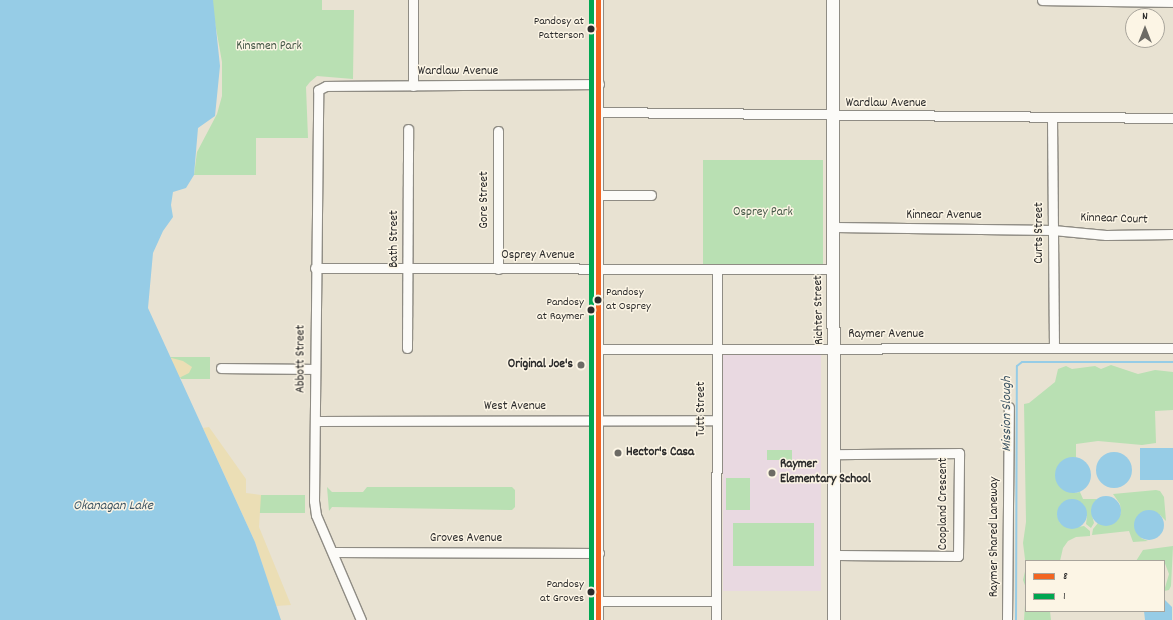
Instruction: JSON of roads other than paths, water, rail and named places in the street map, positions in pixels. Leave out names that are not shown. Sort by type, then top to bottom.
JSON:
[{"type":"main road","name":"Richter Street","points":[[833,0],[835,227],[833,270],[834,620]]},
{"type":"street","points":[[412,0],[413,86]]},
{"type":"street","points":[[598,0],[598,620]]},
{"type":"street","points":[[1042,0],[1173,2]]},
{"type":"street","name":"Wardlaw Avenue","points":[[318,90],[326,86],[599,84]]},
{"type":"street","name":"Abbott Street","points":[[318,90],[314,421],[316,515],[361,620]]},
{"type":"street","name":"Wardlaw Avenue","points":[[599,112],[834,116],[1173,118]]},
{"type":"street","name":"Curts Street","points":[[1052,118],[1054,348]]},
{"type":"street","name":"Bath Street","points":[[407,348],[408,129]]},
{"type":"street","name":"Gore Street","points":[[498,131],[498,269]]},
{"type":"street","points":[[599,195],[651,195]]},
{"type":"street","name":"Kinnear Avenue","points":[[835,227],[1053,230]]},
{"type":"street","name":"Kinnear Court","points":[[1053,230],[1106,235],[1173,234]]},
{"type":"street","name":"Osprey Avenue","points":[[315,268],[833,270]]},
{"type":"street","name":"Tutt Street","points":[[716,620],[715,420],[717,270]]},
{"type":"street","name":"Raymer Avenue","points":[[599,349],[1173,348]]},
{"type":"street","points":[[221,368],[315,369]]},
{"type":"street","name":"Raymer Shared Laneway","points":[[1008,620],[1009,407]]},
{"type":"street","name":"West Avenue","points":[[314,421],[715,420]]},
{"type":"street","name":"Coopland Crescent","points":[[834,454],[959,452],[958,556],[834,555]]},
{"type":"street","name":"Groves Avenue","points":[[333,552],[599,553]]},
{"type":"street","points":[[599,601],[716,601]]},
{"type":"water","name":"Okanagan Lake","points":[[0,0],[213,0],[220,66],[215,116],[198,128],[194,175],[186,188],[173,192],[171,205],[173,217],[163,231],[153,253],[148,308],[255,542],[281,620],[0,620]]},
{"type":"water","points":[[1140,448],[1173,448],[1173,480],[1140,480]]},
{"type":"water","points":[[1118,452],[1127,457],[1131,463],[1131,477],[1127,483],[1118,488],[1110,488],[1101,483],[1097,477],[1096,466],[1101,457],[1107,453]]},
{"type":"water","points":[[1077,457],[1086,462],[1090,468],[1090,482],[1086,488],[1077,493],[1069,493],[1060,488],[1056,482],[1055,471],[1060,462],[1066,458]]},
{"type":"water","points":[[1106,496],[1117,500],[1121,511],[1117,522],[1106,526],[1095,522],[1091,511],[1095,500]]},
{"type":"water","points":[[1072,499],[1083,503],[1087,514],[1083,525],[1072,529],[1061,525],[1057,514],[1061,503]]},
{"type":"water","points":[[1149,510],[1160,514],[1164,525],[1160,536],[1149,540],[1138,536],[1134,525],[1138,514]]},
{"type":"water","points":[[1165,600],[1172,607],[1172,620],[1145,620],[1144,612],[1165,612]]},
{"type":"waterway","name":"Mission Slough","points":[[1016,620],[1017,366],[1022,362],[1173,362]]},
{"type":"place","name":"Pandosy at Patterson","points":[[591,29]]},
{"type":"place","name":"Pandosy at Osprey","points":[[598,300]]},
{"type":"place","name":"Pandosy at Raymer","points":[[591,310]]},
{"type":"place","name":"Original Joe's","points":[[581,365]]},
{"type":"place","name":"Hector's Casa","points":[[618,453]]},
{"type":"place","name":"Raymer Elementary School","points":[[772,473]]},
{"type":"place","name":"Pandosy at Groves","points":[[591,592]]},
{"type":"park label","name":"Kinsmen Park","points":[[269,47]]},
{"type":"park label","name":"Osprey Park","points":[[763,213]]}]
